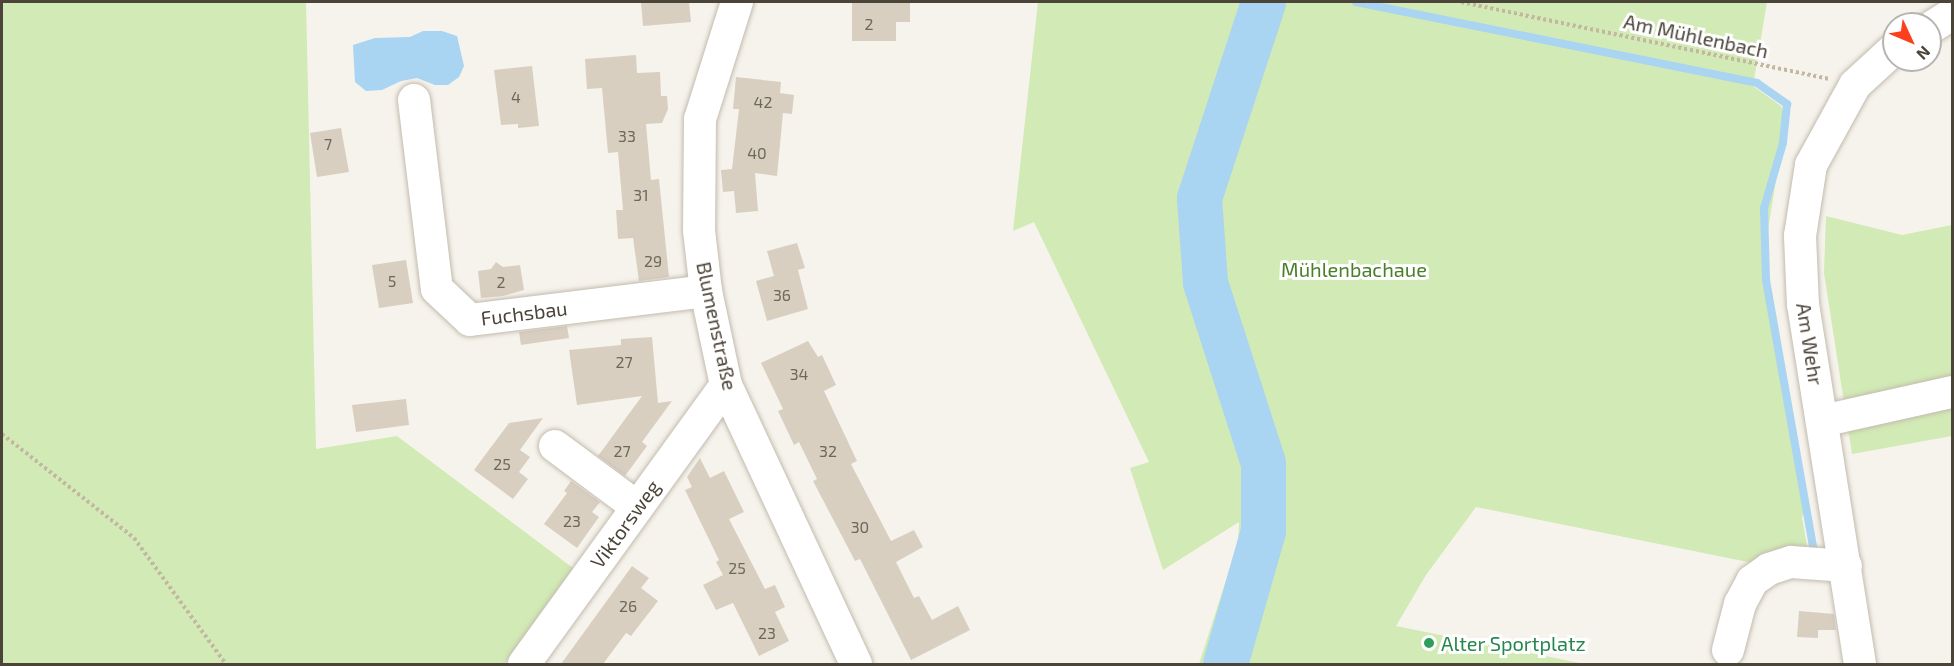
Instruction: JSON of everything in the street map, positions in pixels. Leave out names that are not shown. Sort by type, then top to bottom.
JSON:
[{"type":"street","name":"Blumenstraße","points":[[737,2],[700,119],[699,230],[706,291],[726,385],[856,664]]},
{"type":"street","name":"Am Wehr","points":[[1860,664],[1803,305],[1800,236],[1811,165],[1855,85],[1882,60]]},
{"type":"street","name":"Fuchsbau","points":[[414,100],[437,289],[470,320],[706,291]]},
{"type":"street","name":"Viktorsweg","points":[[524,664],[726,385]]},
{"type":"street","points":[[1822,421],[1953,392]]},
{"type":"street","points":[[555,446],[637,507]]},
{"type":"street","points":[[1728,650],[1740,604],[1752,581],[1769,569],[1791,562],[1846,566]]},
{"type":"path","name":"Am Mühlenbach","points":[[1461,2],[1855,85]]},
{"type":"path","points":[[2,434],[134,538],[226,664]]},
{"type":"green space","points":[[2,2],[306,2],[316,449],[397,436],[573,568],[504,664],[2,664]]},
{"type":"green space","name":"Mühlenbachaue","points":[[1038,2],[1767,2],[1753,86],[1781,106],[1786,120],[1767,235],[1768,286],[1807,507],[1802,517],[1812,575],[1476,507],[1426,575],[1396,626],[1585,664],[1199,664],[1238,543],[1239,522],[1163,570],[1130,468],[1149,462],[1034,222],[1013,231]]},
{"type":"green space","points":[[1826,216],[1902,235],[1952,225],[1952,436],[1852,454],[1824,273]]},
{"type":"water","points":[[423,31],[442,31],[457,36],[464,66],[459,77],[448,85],[435,85],[417,78],[401,81],[382,90],[366,91],[355,82],[353,45],[375,38],[410,37]]},
{"type":"building","points":[[641,2],[689,2],[691,22],[643,26]]},
{"type":"building","points":[[852,2],[910,2],[910,22],[896,22],[896,41],[852,41]]},
{"type":"building","points":[[636,55],[637,73],[660,72],[661,96],[667,96],[668,109],[662,123],[646,124],[651,180],[659,179],[669,277],[639,281],[633,238],[618,239],[616,210],[623,210],[618,152],[608,153],[602,88],[587,89],[585,59]]},
{"type":"building","points":[[532,66],[539,126],[518,128],[518,124],[501,125],[494,70]]},
{"type":"building","points":[[736,77],[781,82],[780,93],[794,95],[792,114],[783,113],[777,176],[755,173],[758,211],[736,213],[734,191],[723,192],[721,170],[732,169],[739,109],[733,109]]},
{"type":"building","points":[[341,128],[349,172],[317,177],[310,133]]},
{"type":"building","points":[[797,243],[805,268],[798,270],[808,309],[767,321],[756,281],[774,276],[767,251]]},
{"type":"building","points":[[406,260],[413,303],[379,308],[372,265]]},
{"type":"building","points":[[496,262],[503,267],[520,265],[524,290],[503,296],[481,298],[478,271],[491,269]]},
{"type":"building","points":[[567,326],[569,338],[521,345],[519,332]]},
{"type":"building","points":[[652,337],[658,403],[672,401],[642,442],[647,446],[625,476],[598,456],[642,396],[577,405],[569,350],[621,345],[621,339]]},
{"type":"building","points":[[808,341],[818,357],[822,355],[836,385],[824,391],[857,461],[851,464],[891,541],[914,530],[923,547],[896,562],[914,598],[919,596],[932,620],[958,606],[970,630],[911,660],[860,559],[855,561],[813,481],[817,479],[799,442],[794,445],[778,411],[783,409],[761,363]]},
{"type":"building","points":[[406,399],[409,425],[356,432],[352,405]]},
{"type":"building","points":[[543,418],[520,450],[530,457],[519,472],[528,479],[513,499],[474,470],[509,423]]},
{"type":"building","points":[[700,458],[710,478],[724,471],[744,512],[729,519],[765,589],[775,585],[785,607],[775,612],[789,641],[759,656],[733,603],[716,610],[703,585],[723,575],[716,562],[719,560],[685,490],[692,487],[687,477]]},
{"type":"building","points":[[571,481],[600,502],[592,512],[599,517],[577,548],[544,524],[567,493],[564,491]]},
{"type":"building","points":[[632,566],[649,578],[641,588],[658,601],[631,636],[626,633],[603,664],[561,664]]},
{"type":"building","points":[[1799,611],[1834,614],[1836,630],[1818,630],[1818,638],[1797,637]]},
{"type":"waterway","points":[[1225,664],[1263,531],[1263,463],[1205,282],[1199,198],[1263,2]]},
{"type":"waterway","points":[[1356,2],[1757,83],[1787,104],[1783,143],[1764,208],[1766,280],[1815,558]]},
{"type":"place","name":"Alter Sportplatz","points":[[1429,643]]}]
